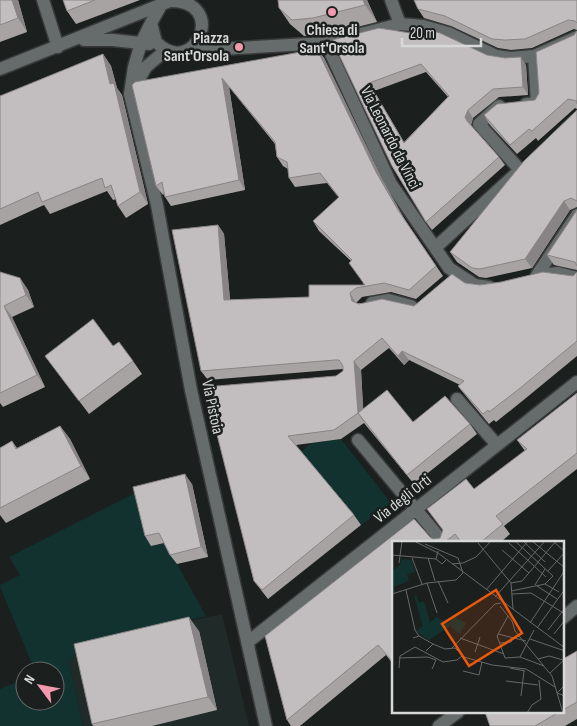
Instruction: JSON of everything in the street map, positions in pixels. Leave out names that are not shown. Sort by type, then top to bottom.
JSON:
[{"type":"street","points":[[43,0],[58,47]]},
{"type":"street","points":[[0,70],[160,7],[170,1],[180,0],[193,6],[201,19],[202,27],[197,42],[185,51]]},
{"type":"street","points":[[391,0],[400,24]]},
{"type":"street","points":[[130,94],[134,67],[141,43],[160,7]]},
{"type":"street","points":[[151,23],[152,36],[163,48]]},
{"type":"street","points":[[77,40],[141,43],[172,52],[331,41],[400,24],[423,26],[448,33],[496,56],[512,58],[534,56],[577,37]]},
{"type":"street","name":"Via Leonardo da Vinci","points":[[331,41],[331,56],[391,184],[449,268],[475,285],[488,287],[505,283]]},
{"type":"street","points":[[130,94],[146,67],[163,48]]},
{"type":"street","points":[[520,170],[479,124],[500,105],[537,103],[534,56]]},
{"type":"street","name":"Via Pistoia","points":[[130,94],[157,205],[266,726]]},
{"type":"street","points":[[435,248],[532,158]]},
{"type":"street","points":[[538,275],[577,215]]},
{"type":"street","points":[[444,285],[458,273]]},
{"type":"street","points":[[522,279],[558,273],[577,278]]},
{"type":"street","points":[[364,305],[389,300],[418,308],[424,302]]},
{"type":"street","name":"Via degli Orti","points":[[248,642],[577,382]]},
{"type":"street","points":[[457,399],[497,446]]},
{"type":"street","points":[[358,440],[442,541]]},
{"type":"street","points":[[564,617],[577,606]]},
{"type":"street","points":[[440,726],[455,714]]},
{"type":"shaded area","points":[[341,439],[391,503],[361,525],[301,452],[311,443]]},
{"type":"shaded area","points":[[137,492],[206,616],[81,645],[69,663],[83,726],[0,726],[0,689],[15,683],[15,711],[65,711],[65,661],[31,661],[0,587],[0,585],[20,575],[9,557]]},
{"type":"shaded area","points":[[222,614],[249,726],[83,726],[69,663],[81,644]]},
{"type":"building","points":[[0,0],[12,0],[18,18],[0,25]]},
{"type":"building","points":[[63,0],[95,0],[67,11]]},
{"type":"building","points":[[278,0],[363,0],[365,5],[313,18],[292,20],[279,8]]},
{"type":"building","points":[[414,0],[577,0],[577,23],[568,20],[525,39],[492,39],[445,16],[418,9]]},
{"type":"building","points":[[379,28],[429,36],[426,29],[440,33],[487,55],[505,58],[521,57],[523,87],[493,89],[468,110],[465,117],[499,157],[426,222],[392,166],[332,40]],"holes":[[[421,64],[449,96],[404,143],[369,83]]]},
{"type":"building","points":[[577,31],[577,101],[568,99],[532,131],[529,129],[510,145],[484,115],[497,104],[535,100],[539,93],[536,52],[574,35]]},
{"type":"building","points":[[317,49],[376,172],[398,210],[436,266],[409,290],[384,283],[356,288],[350,293],[352,301],[359,304],[382,299],[414,306],[452,274],[465,283],[480,285],[543,272],[573,276],[577,272],[577,341],[519,389],[489,412],[488,410],[483,414],[458,386],[464,381],[402,351],[398,356],[382,338],[354,361],[358,413],[334,430],[288,436],[354,515],[262,590],[254,581],[205,387],[336,376],[343,371],[343,366],[339,360],[335,360],[201,371],[172,230],[218,225],[224,300],[309,297],[309,285],[365,285],[349,263],[352,260],[313,221],[339,197],[320,173],[289,178],[287,162],[277,157],[275,142],[222,78],[239,180],[165,197],[162,182],[156,186],[132,85],[135,82]]},
{"type":"building","points":[[103,54],[110,84],[114,83],[140,192],[118,206],[111,185],[105,188],[102,178],[42,202],[38,192],[0,209],[0,96]]},
{"type":"building","points":[[577,110],[577,201],[571,198],[564,201],[525,259],[480,269],[472,268],[450,252],[524,161]]},
{"type":"building","points":[[577,210],[577,266],[575,262],[547,255]]},
{"type":"building","points":[[0,272],[20,278],[26,295],[4,306],[37,375],[0,393]]},
{"type":"building","points":[[93,319],[113,346],[119,342],[133,361],[79,401],[45,356]]},
{"type":"building","points":[[387,390],[413,422],[445,396],[470,424],[407,475],[358,413]]},
{"type":"building","points":[[577,393],[577,453],[496,516],[503,524],[482,541],[460,541],[455,534],[446,541],[392,541],[392,661],[378,645],[287,720],[265,636],[414,519],[430,537],[433,539],[440,538],[443,530],[427,509],[466,479],[474,489],[527,449],[517,440]]},
{"type":"building","points":[[60,426],[81,466],[0,508],[0,448],[12,441],[16,449]]},
{"type":"building","points":[[185,474],[201,547],[170,555],[159,533],[145,536],[133,487]]},
{"type":"building","points":[[189,617],[208,697],[92,724],[74,644]]},
{"type":"building","points":[[577,651],[577,702],[564,709],[564,658]]},
{"type":"building","points":[[486,714],[556,714],[535,726],[490,726]]},
{"type":"place","name":"Chiesa di Sant'Orsola","points":[[332,12]]},
{"type":"place","name":"Piazza Sant'Orsola","points":[[239,47]]}]
